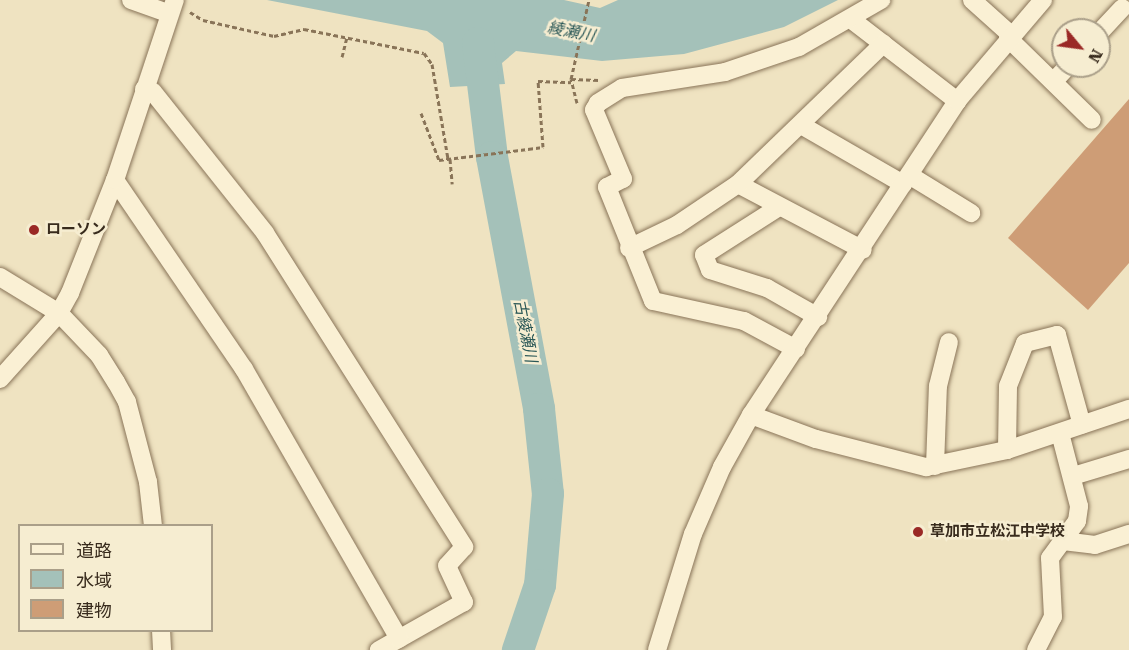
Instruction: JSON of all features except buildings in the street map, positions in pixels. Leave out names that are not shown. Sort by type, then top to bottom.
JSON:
[{"type":"street","points":[[0,379],[58,313],[70,293],[114,180],[144,89],[176,7],[131,0]]},
{"type":"street","points":[[796,349],[744,321],[653,301],[629,248],[607,187],[623,179],[594,111],[598,103],[622,88],[689,79],[756,63],[852,20],[881,0]]},
{"type":"street","points":[[972,0],[1092,120]]},
{"type":"street","points":[[657,650],[690,543],[722,467],[751,415],[863,250],[957,101],[1009,36],[1043,0]]},
{"type":"street","points":[[1111,19],[1122,7]]},
{"type":"street","points":[[852,20],[957,101]]},
{"type":"street","points":[[629,248],[677,225],[738,184],[883,44]]},
{"type":"street","points":[[1053,81],[1056,78]]},
{"type":"street","points":[[144,89],[153,92],[265,233],[464,547],[447,566],[465,602],[379,650]]},
{"type":"street","points":[[801,125],[970,213]]},
{"type":"street","points":[[114,180],[244,369],[399,639]]},
{"type":"street","points":[[738,184],[863,250]]},
{"type":"street","points":[[779,207],[704,255],[710,270],[767,288],[818,317]]},
{"type":"street","points":[[0,277],[58,313],[99,355],[127,402],[148,482],[153,524]]},
{"type":"street","points":[[1007,450],[1008,386],[1025,344],[1057,335],[1082,424]]},
{"type":"street","points":[[935,466],[938,386],[949,342]]},
{"type":"street","points":[[751,415],[816,439],[935,466],[1007,450],[1129,409]]},
{"type":"street","points":[[1036,650],[1053,617],[1050,558],[1077,521],[1079,506],[1060,433]]},
{"type":"street","points":[[1073,476],[1129,459]]},
{"type":"street","points":[[1063,541],[1095,545],[1129,534]]},
{"type":"street","points":[[161,632],[162,650]]},
{"type":"path","points":[[421,113],[439,160],[543,147],[538,81],[571,80],[589,0]]},
{"type":"path","points":[[176,7],[203,20],[274,36],[304,28],[428,57],[434,72],[452,184]]},
{"type":"path","points":[[342,57],[347,38]]},
{"type":"water","name":"綾瀬川","points":[[267,0],[564,0],[600,8],[618,0],[838,0],[784,27],[684,54],[602,61],[516,51],[502,63],[505,84],[450,87],[443,43],[427,31]]},
{"type":"waterway","name":"古綾瀬川","points":[[478,43],[492,157],[539,409],[548,494],[540,585],[518,650]]},
{"type":"place","name":"ローソン","points":[[34,230]]},
{"type":"place","name":"草加市立松江中学校","points":[[918,532]]}]
